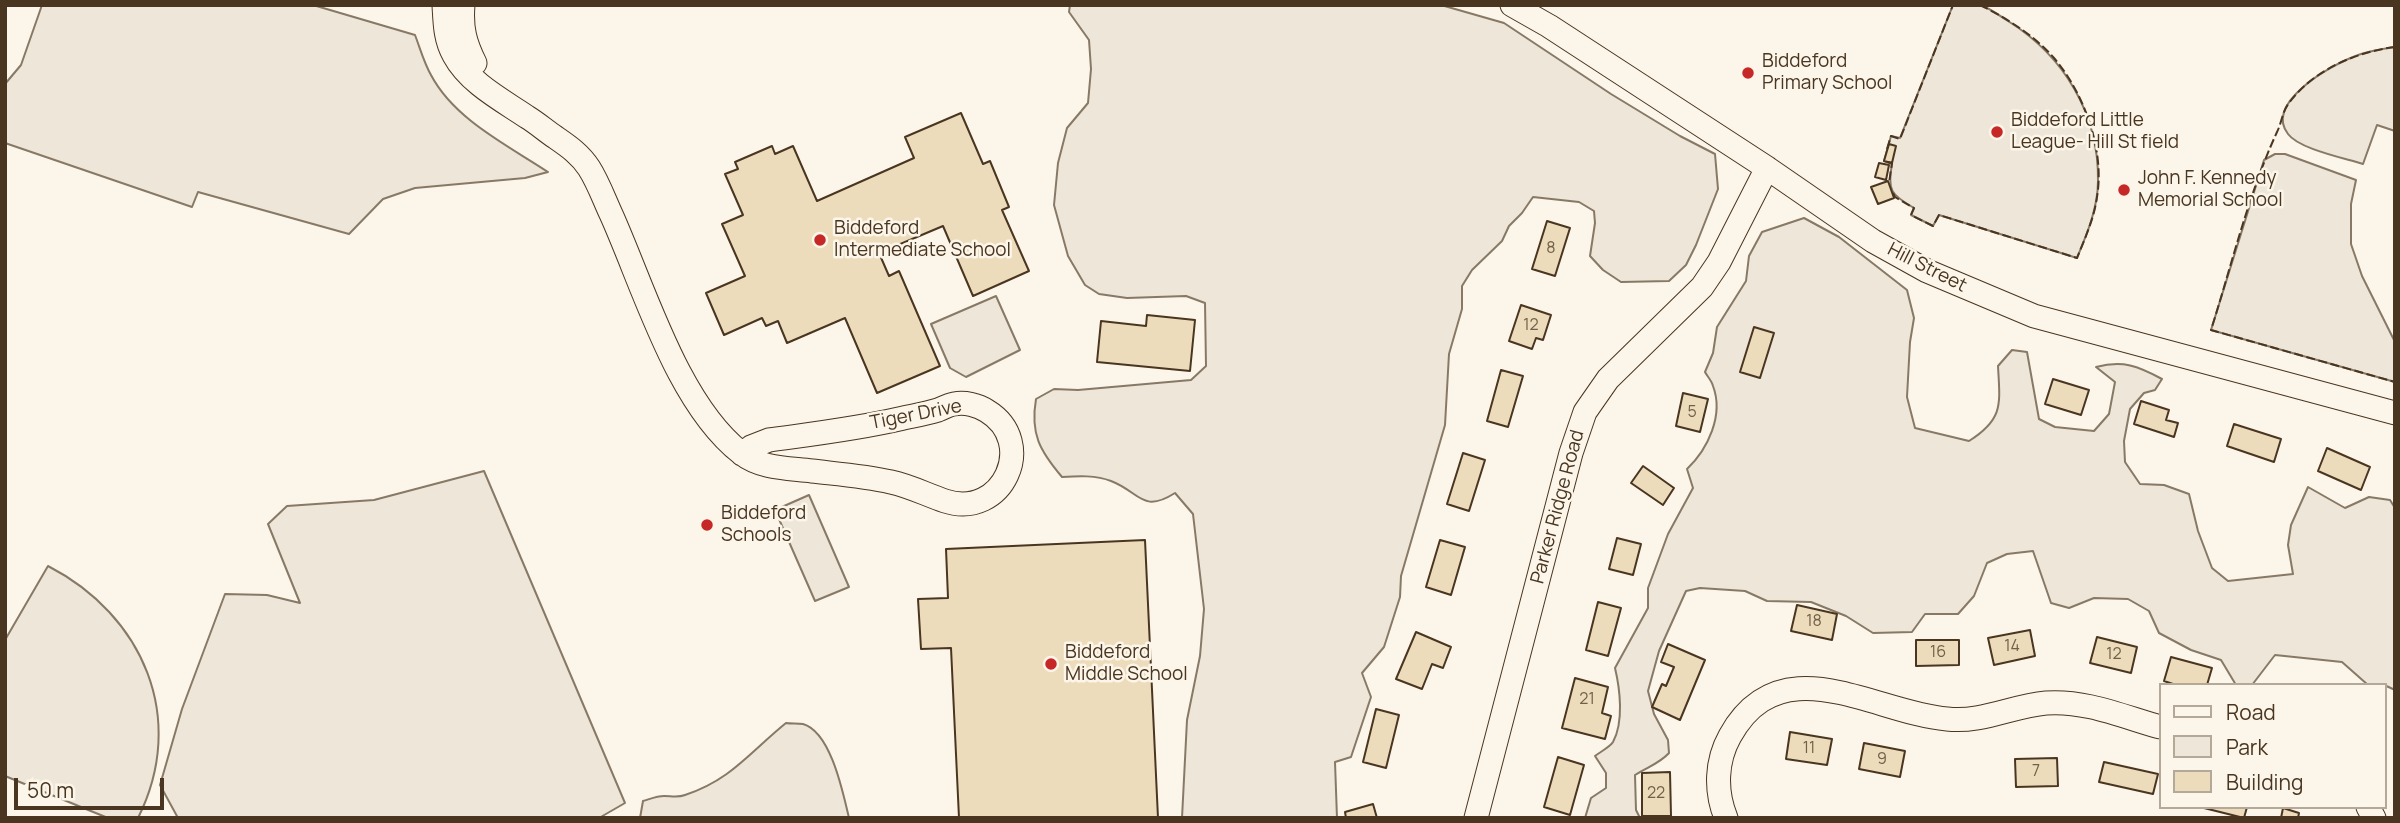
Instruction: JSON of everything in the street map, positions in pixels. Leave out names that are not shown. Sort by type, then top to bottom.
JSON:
[{"type":"street","name":"Tiger Drive","points":[[444,5],[445,32],[453,55],[464,70],[488,91],[565,143],[589,168],[694,401],[742,454],[762,464],[780,468],[894,482],[958,506],[985,499],[996,491],[1009,473],[1012,460],[1009,439],[999,422],[985,410],[966,404],[954,404],[881,422],[769,440],[742,454]]},
{"type":"street","name":"Tiger Drive","points":[[463,5],[465,45],[488,91]]},
{"type":"street","name":"Hill Street","points":[[1512,5],[1549,26],[1767,168],[1873,241],[1927,271],[2009,307],[2111,338],[2395,413]]},
{"type":"street","name":"Parker Ridge Road","points":[[1476,818],[1571,453],[1585,412],[1608,379],[1702,287],[1719,262],[1767,168]]},
{"type":"street","points":[[1726,818],[1719,796],[1718,781],[1719,766],[1729,737],[1747,713],[1772,696],[1787,691],[1803,688],[1826,689],[1921,715],[1958,720],[1987,717],[2043,703],[2071,704],[2158,726]]},
{"type":"green space","points":[[42,5],[313,5],[415,35],[431,75],[453,105],[483,130],[548,172],[525,178],[415,188],[383,199],[349,234],[198,192],[192,207],[5,143],[5,84],[21,65]]},
{"type":"green space","points":[[1070,5],[1441,5],[1504,23],[1611,94],[1715,154],[1718,189],[1686,265],[1669,281],[1621,282],[1603,270],[1590,256],[1594,211],[1579,202],[1533,197],[1509,226],[1502,241],[1472,270],[1462,286],[1462,309],[1449,354],[1445,425],[1401,576],[1400,597],[1384,647],[1362,673],[1371,697],[1351,757],[1335,762],[1337,818],[1182,818],[1187,720],[1200,656],[1204,609],[1193,514],[1175,493],[1155,502],[1142,499],[1105,479],[1087,476],[1062,477],[1048,459],[1036,432],[1036,399],[1054,389],[1078,390],[1191,380],[1206,366],[1205,303],[1186,296],[1127,298],[1099,294],[1085,285],[1068,256],[1054,205],[1058,163],[1067,128],[1088,103],[1091,69],[1089,40],[1069,12]]},
{"type":"green space","name":"Biddeford Little League- Hill St field","points":[[1953,5],[1980,5],[2028,35],[2061,69],[2085,110],[2097,156],[2098,191],[2094,211],[2077,258],[1939,215],[1933,226],[1911,215],[1914,208],[1893,191],[1890,180],[1892,164],[1884,161],[1891,136],[1900,138]]},
{"type":"green space","points":[[2395,47],[2395,131],[2377,125],[2363,164],[2312,149],[2288,134],[2283,122],[2285,110],[2303,87],[2330,68],[2353,57]]},
{"type":"green space","points":[[2275,154],[2285,154],[2356,180],[2351,204],[2351,244],[2362,276],[2395,342],[2395,382],[2211,330],[2264,160]]},
{"type":"green space","points":[[1804,218],[1839,237],[1907,290],[1914,318],[1907,397],[1915,428],[1969,441],[1980,433],[1994,418],[1999,401],[1998,366],[2012,350],[2027,352],[2039,419],[2055,427],[2094,431],[2109,414],[2115,382],[2096,367],[2114,364],[2130,366],[2162,379],[2155,390],[2144,393],[2130,409],[2124,441],[2125,462],[2140,484],[2164,485],[2189,494],[2198,531],[2212,568],[2228,581],[2293,574],[2288,545],[2291,525],[2308,487],[2345,508],[2369,497],[2390,500],[2395,508],[2395,690],[2386,686],[2386,683],[2366,683],[2342,662],[2275,655],[2254,683],[2235,683],[2221,660],[2191,650],[2159,633],[2149,611],[2128,599],[2094,598],[2069,608],[2051,603],[2033,551],[2007,554],[1987,563],[1974,596],[1958,614],[1925,614],[1912,632],[1873,633],[1846,616],[1811,602],[1767,601],[1745,591],[1700,588],[1686,591],[1659,651],[1648,691],[1654,714],[1668,740],[1669,753],[1635,775],[1636,810],[1640,818],[1585,818],[1591,798],[1606,788],[1606,773],[1595,756],[1613,742],[1619,725],[1619,695],[1615,668],[1648,608],[1648,588],[1668,534],[1693,488],[1687,469],[1707,442],[1715,420],[1716,397],[1705,372],[1713,353],[1717,327],[1746,281],[1749,256],[1762,232]]},
{"type":"green space","points":[[996,296],[1020,350],[966,377],[950,368],[931,324]]},
{"type":"green space","points":[[484,471],[625,803],[599,818],[178,818],[160,785],[182,709],[225,594],[267,595],[300,603],[268,524],[287,506],[374,500]]},
{"type":"green space","points":[[809,495],[849,587],[815,601],[775,510]]},
{"type":"green space","points":[[48,566],[81,587],[109,612],[131,641],[147,673],[157,707],[158,743],[152,780],[138,818],[108,818],[5,776],[5,640]]},
{"type":"green space","points":[[786,723],[803,724],[813,729],[821,739],[834,765],[849,818],[640,818],[643,801],[661,796],[682,796],[715,782]]},
{"type":"building","name":"Biddeford Intermediate School","points":[[961,113],[983,164],[990,161],[1009,207],[1002,210],[1029,271],[973,296],[943,226],[879,253],[889,276],[899,271],[940,366],[877,393],[845,318],[787,343],[778,321],[766,326],[762,318],[724,335],[706,293],[745,276],[722,224],[743,215],[725,174],[738,169],[735,162],[772,146],[775,154],[793,146],[817,201],[914,158],[905,137]]},
{"type":"building","points":[[1889,144],[1896,146],[1892,163],[1884,161]]},
{"type":"building","points":[[1879,163],[1889,165],[1886,180],[1875,177]]},
{"type":"building","points":[[1888,181],[1894,198],[1878,204],[1871,187]]},
{"type":"building","points":[[1547,221],[1570,228],[1555,276],[1532,269]]},
{"type":"building","points":[[1521,305],[1551,315],[1543,340],[1536,338],[1532,349],[1509,341]]},
{"type":"building","points":[[1147,315],[1195,320],[1190,371],[1097,362],[1101,321],[1146,326]]},
{"type":"building","points":[[1754,327],[1774,333],[1760,378],[1740,372]]},
{"type":"building","points":[[1501,370],[1523,376],[1508,427],[1487,421]]},
{"type":"building","points":[[2053,379],[2089,390],[2081,415],[2045,404]]},
{"type":"building","points":[[1683,393],[1708,399],[1700,432],[1676,426]]},
{"type":"building","points":[[2141,401],[2169,410],[2166,420],[2178,423],[2174,437],[2134,424]]},
{"type":"building","points":[[2234,424],[2281,439],[2274,462],[2227,446]]},
{"type":"building","points":[[2327,448],[2370,467],[2361,490],[2318,471]]},
{"type":"building","points":[[1463,453],[1485,460],[1469,511],[1447,504]]},
{"type":"building","points":[[1643,466],[1674,488],[1663,505],[1631,483]]},
{"type":"building","points":[[1617,538],[1641,544],[1633,575],[1609,569]]},
{"type":"building","name":"Biddeford Middle School","points":[[1145,540],[1158,818],[959,818],[951,648],[921,649],[918,599],[948,598],[946,549]]},
{"type":"building","points":[[1440,540],[1465,547],[1451,595],[1426,587]]},
{"type":"building","points":[[1598,602],[1621,608],[1608,656],[1586,650]]},
{"type":"building","points":[[1797,605],[1837,614],[1832,640],[1791,631]]},
{"type":"building","points":[[2030,630],[2035,656],[1994,665],[1988,638]]},
{"type":"building","points":[[1416,632],[1451,647],[1443,668],[1432,664],[1422,689],[1396,679]]},
{"type":"building","points":[[2097,637],[2137,647],[2131,673],[2090,663]]},
{"type":"building","points":[[1916,640],[1959,640],[1959,665],[1916,666]]},
{"type":"building","points":[[1668,644],[1705,660],[1680,720],[1652,707],[1662,684],[1666,686],[1674,667],[1661,662]]},
{"type":"building","points":[[2171,657],[2212,668],[2208,683],[2164,681]]},
{"type":"building","points":[[1575,678],[1608,687],[1602,713],[1611,716],[1605,739],[1562,728]]},
{"type":"building","points":[[1376,709],[1399,715],[1386,768],[1363,762]]},
{"type":"building","points":[[1790,732],[1832,739],[1827,765],[1786,759]]},
{"type":"building","points":[[1864,743],[1905,751],[1900,777],[1859,769]]},
{"type":"building","points":[[1558,757],[1584,765],[1570,815],[1544,807]]},
{"type":"building","points":[[2057,758],[2058,786],[2016,787],[2015,759]]},
{"type":"building","points":[[2104,762],[2158,774],[2153,794],[2099,782]]},
{"type":"building","points":[[1670,772],[1671,816],[1642,816],[1642,773]]},
{"type":"building","points":[[1373,804],[1377,818],[1346,818],[1345,812]]},
{"type":"building","points":[[2208,809],[2246,809],[2244,818]]},
{"type":"building","points":[[2283,809],[2299,813],[2298,818],[2281,818]]},
{"type":"fence","points":[[1887,149],[1891,136],[1900,139],[1953,5]]},
{"type":"fence","points":[[1893,193],[1914,208],[1911,215],[1933,226],[1939,215],[2077,258],[2094,213],[2099,179],[2090,123],[2074,88],[2054,58],[2019,28],[1980,5]]},
{"type":"fence","points":[[2395,47],[2365,53],[2336,64],[2310,81],[2287,106],[2249,205],[2211,330],[2395,382]]},
{"type":"fence","points":[[1888,162],[1892,163],[1889,183]]},
{"type":"place","name":"Biddeford Primary School","points":[[1748,73]]},
{"type":"place","name":"Biddeford Little League- Hill St field","points":[[1997,132]]},
{"type":"place","name":"John F. Kennedy Memorial School","points":[[2124,190]]},
{"type":"place","name":"Biddeford Intermediate School","points":[[820,240]]},
{"type":"place","name":"Biddeford Schools","points":[[707,525]]},
{"type":"place","name":"Biddeford Middle School","points":[[1051,664]]}]
